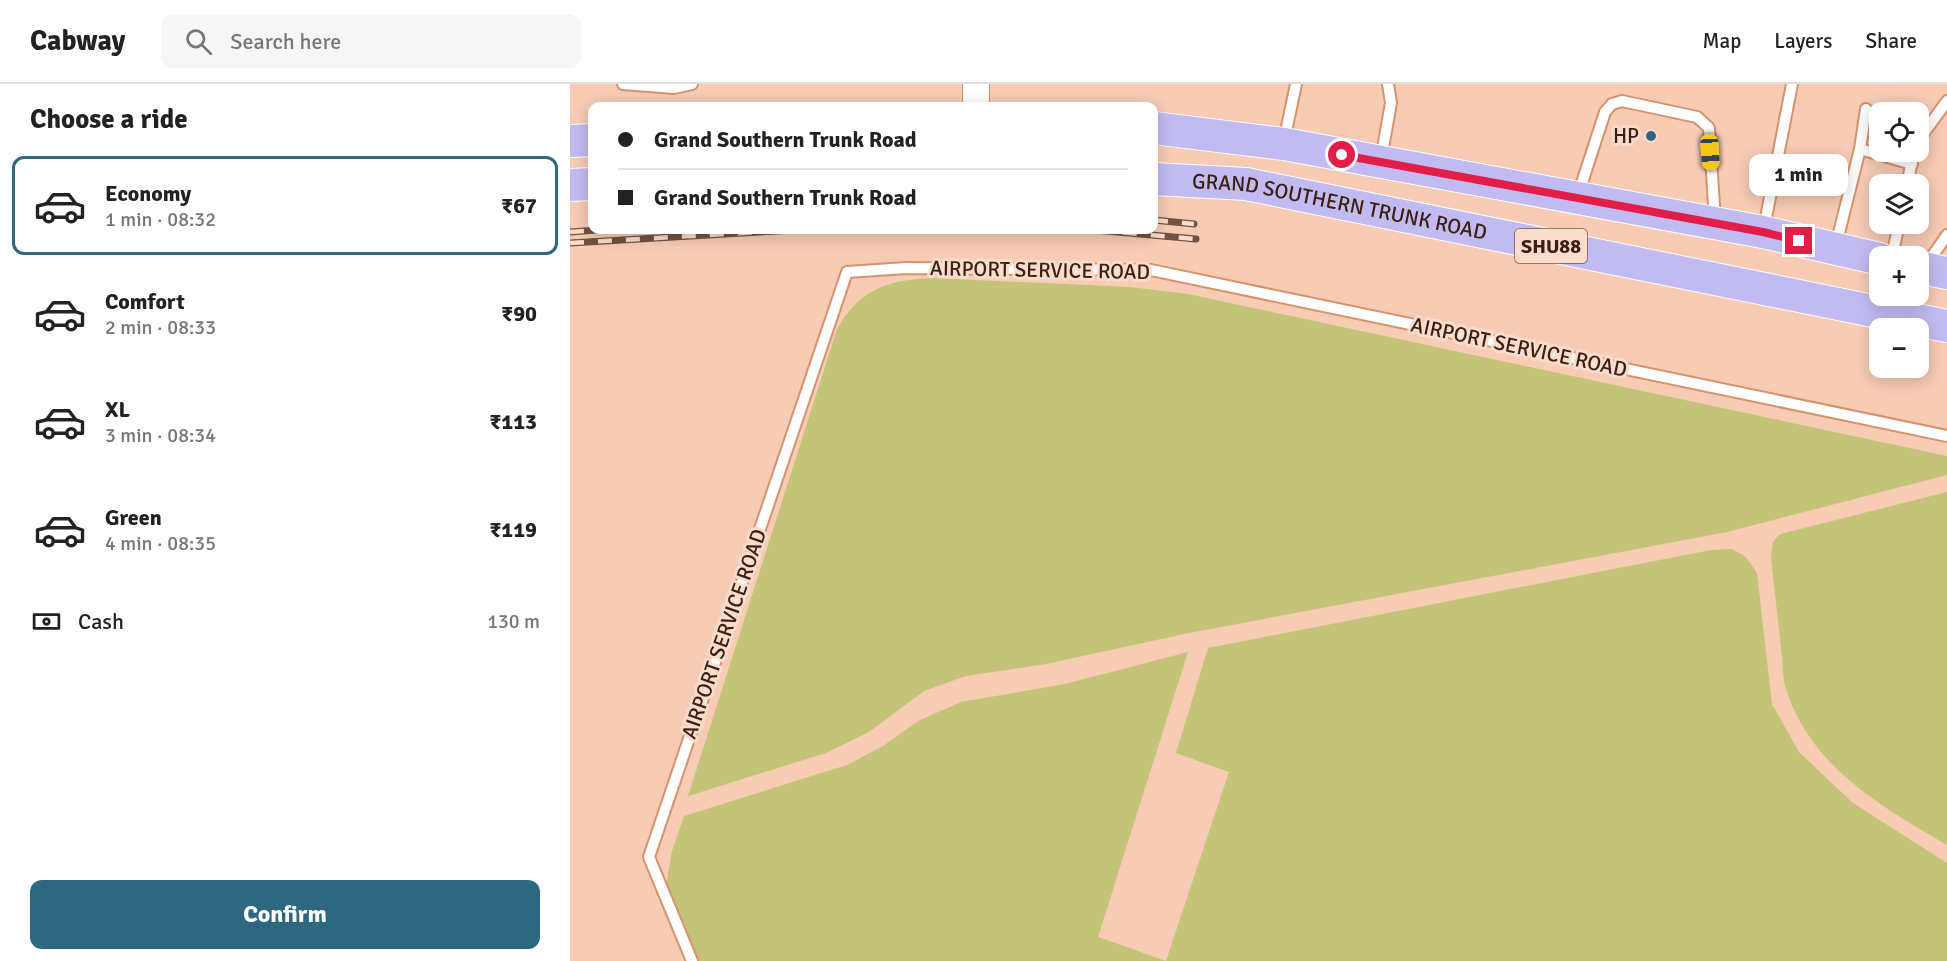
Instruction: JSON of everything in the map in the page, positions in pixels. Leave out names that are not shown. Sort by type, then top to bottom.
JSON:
[{"type":"main road","name":"SHU88","points":[[1158,128],[1284,144],[1763,232],[1869,257]]},
{"type":"main road","points":[[1245,139],[1246,184]]},
{"type":"main road","points":[[570,141],[588,140]]},
{"type":"main road","name":"GRAND SOUTHERN TRUNK ROAD","points":[[1158,179],[1246,184],[1947,326]]},
{"type":"main road","points":[[570,185],[588,184]]},
{"type":"street","points":[[976,84],[976,102]]},
{"type":"lane","points":[[623,84],[674,88],[692,84]]},
{"type":"lane","points":[[1284,144],[1296,84]]},
{"type":"lane","points":[[1381,162],[1391,104],[1388,84]]},
{"type":"lane","points":[[1763,232],[1792,84]]},
{"type":"lane","points":[[1578,198],[1605,112],[1612,104],[1622,101],[1697,117],[1704,121],[1709,128],[1716,223]]},
{"type":"lane","points":[[1929,126],[1947,101]]},
{"type":"lane","points":[[1835,250],[1860,149],[1866,109]]},
{"type":"lane","points":[[1860,149],[1912,164],[1910,174]]},
{"type":"lane","points":[[1930,269],[1947,235]]},
{"type":"lane","name":"AIRPORT SERVICE ROAD","points":[[692,961],[649,857],[847,272],[906,268],[1151,270],[1947,436]]},
{"type":"green space","points":[[933,278],[1130,287],[1188,294],[1947,456],[1947,475],[1727,532],[1184,634],[1046,664],[966,676],[924,691],[869,732],[826,753],[688,796],[837,329],[856,304],[877,289],[902,281]]},
{"type":"green space","points":[[1947,492],[1947,845],[1898,815],[1851,782],[1812,741],[1797,716],[1786,689],[1771,557],[1773,542],[1780,534]]},
{"type":"green space","points":[[1732,549],[1746,557],[1757,573],[1772,704],[1799,752],[1853,803],[1947,863],[1947,961],[1166,961],[1229,772],[1176,753],[1208,648],[1711,550]]},
{"type":"green space","points":[[1188,652],[1098,937],[1166,961],[687,961],[666,886],[672,851],[684,816],[847,765],[883,746],[918,721],[961,702],[1065,684]]},
{"type":"railway","points":[[1158,220],[1194,224]]},
{"type":"railway","points":[[570,232],[588,231]]},
{"type":"railway","points":[[570,243],[725,234]]},
{"type":"railway","points":[[1140,234],[1196,239]]},
{"type":"place","name":"HP","points":[[1651,136]]},
{"type":"route","points":[[1342,155],[1763,232],[1799,241]]}]
